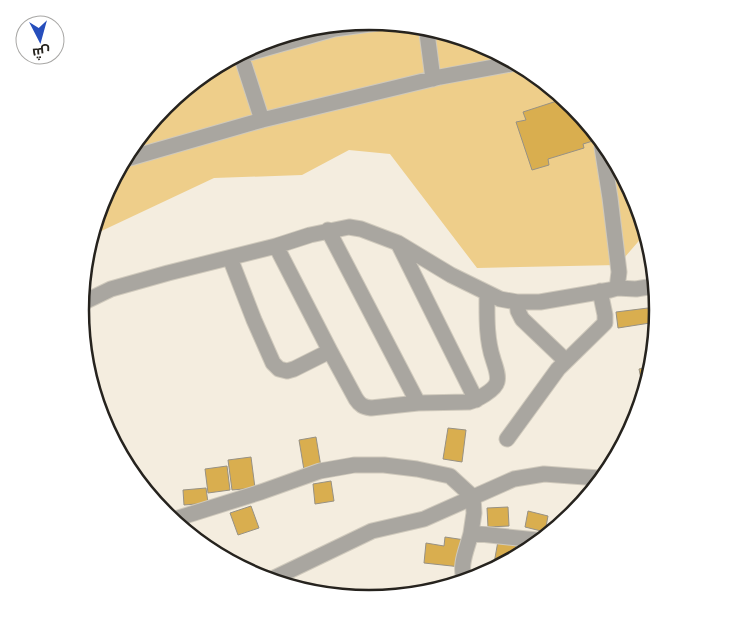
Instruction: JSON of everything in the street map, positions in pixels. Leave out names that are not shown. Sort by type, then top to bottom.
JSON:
[{"type":"street","points":[[274,47],[318,35]]},
{"type":"street","points":[[426,36],[433,79]]},
{"type":"street","points":[[242,60],[262,120]]},
{"type":"street","points":[[135,157],[262,120],[433,79],[505,65]]},
{"type":"street","points":[[606,161],[618,280]]},
{"type":"street","points":[[90,299],[111,289],[168,273],[276,246],[328,230],[349,227],[361,229],[398,244],[451,275],[500,299],[517,302],[540,302],[600,291],[618,280]]},
{"type":"street","points":[[328,230],[418,403]]},
{"type":"street","points":[[398,244],[476,400]]},
{"type":"street","points":[[276,246],[360,405],[371,408],[418,403],[469,402],[476,400],[494,387],[497,382],[490,351],[487,293]]},
{"type":"street","points":[[230,258],[254,320],[273,362],[279,369],[286,371],[330,351]]},
{"type":"street","points":[[618,280],[636,289],[649,287]]},
{"type":"street","points":[[507,440],[558,369],[605,323],[600,291]]},
{"type":"street","points":[[517,302],[518,311],[522,319],[566,361]]},
{"type":"street","points":[[181,517],[320,471],[354,465],[417,469],[450,476],[473,497],[474,513],[463,566],[463,575]]},
{"type":"street","points":[[279,576],[372,531],[424,519],[514,479],[544,474],[594,478]]},
{"type":"street","points":[[471,533],[531,539]]},
{"type":"shaded area","points":[[370,30],[406,32],[460,45],[494,59],[525,77],[568,112],[592,140],[612,170],[629,203],[640,239],[618,265],[477,268],[390,154],[349,150],[302,175],[214,178],[101,231],[118,186],[147,140],[171,112],[214,77],[262,51],[315,35]]},
{"type":"building","points":[[556,101],[568,112],[593,141],[583,144],[584,148],[548,159],[549,165],[532,170],[516,122],[526,120],[523,112]]},
{"type":"building","points":[[648,308],[649,323],[618,328],[616,312]]},
{"type":"building","points":[[644,368],[641,379],[639,369]]},
{"type":"building","points":[[448,428],[466,430],[462,462],[443,459]]},
{"type":"building","points":[[316,437],[321,467],[304,470],[299,440]]},
{"type":"building","points":[[251,457],[255,488],[232,490],[228,460]]},
{"type":"building","points":[[227,466],[230,490],[208,493],[205,469]]},
{"type":"building","points":[[331,481],[334,501],[315,504],[313,484]]},
{"type":"building","points":[[206,488],[208,503],[184,505],[183,490]]},
{"type":"building","points":[[251,506],[259,528],[238,535],[230,513]]},
{"type":"building","points":[[508,507],[509,526],[488,527],[487,508]]},
{"type":"building","points":[[528,511],[548,516],[546,528],[542,531],[525,527]]},
{"type":"building","points":[[445,537],[465,540],[461,567],[424,563],[426,543],[444,546]]},
{"type":"building","points":[[498,541],[516,544],[515,550],[494,562]]}]
